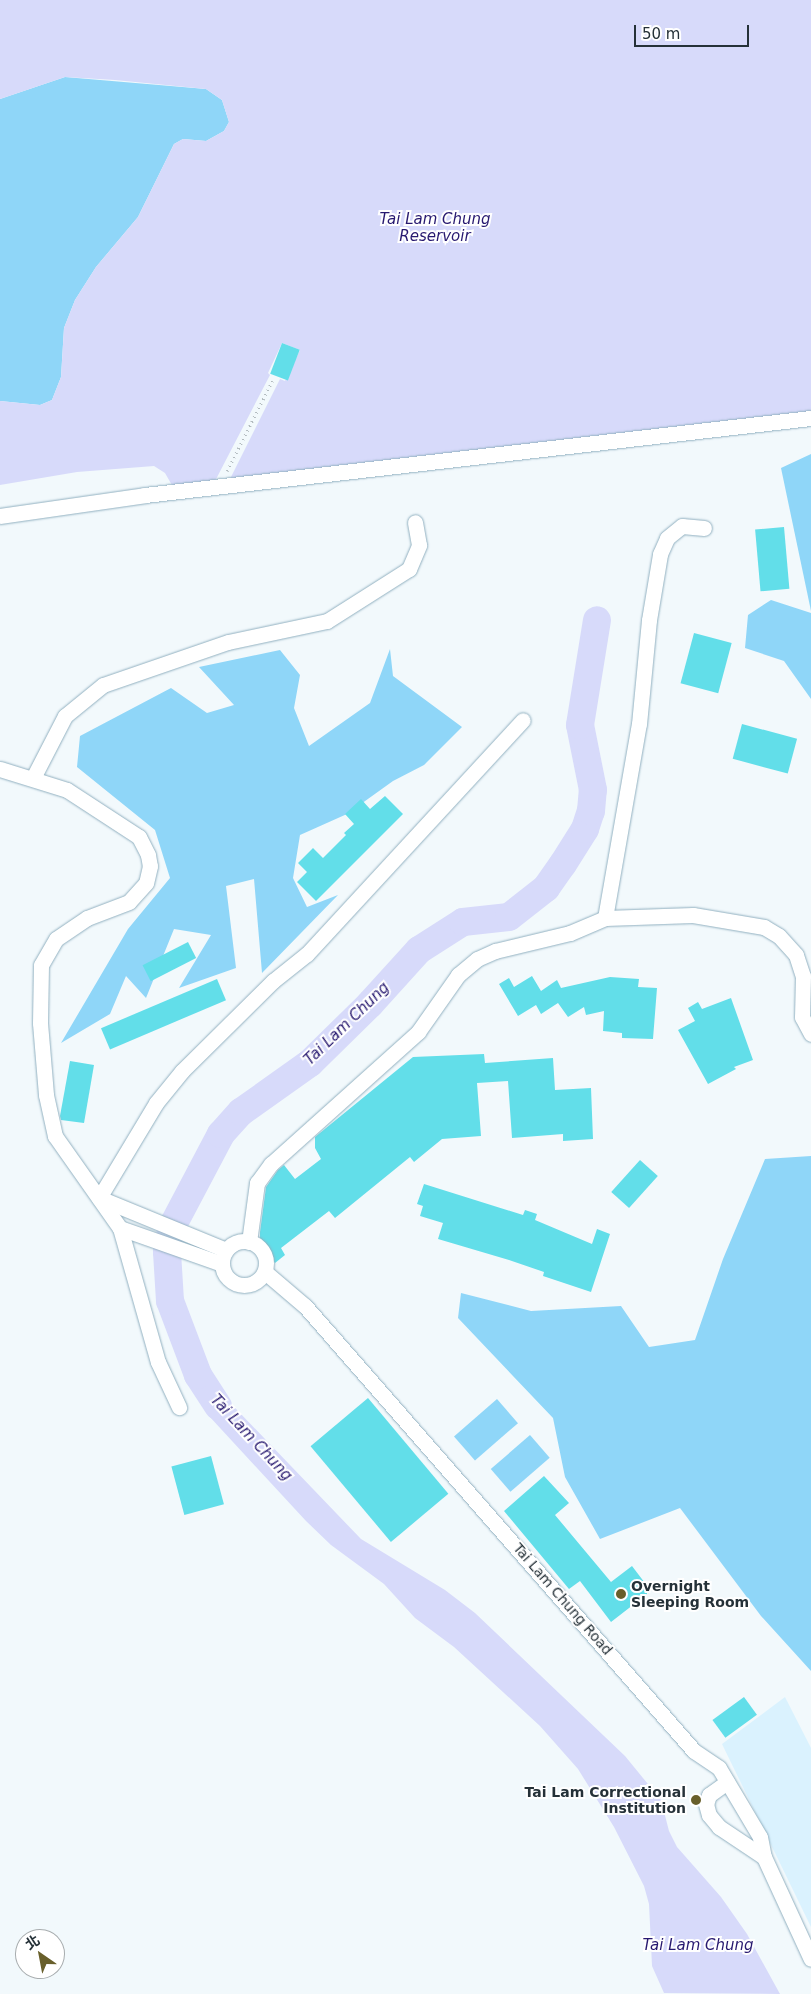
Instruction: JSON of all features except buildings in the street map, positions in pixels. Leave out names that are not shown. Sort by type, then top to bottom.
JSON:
[{"type":"street","points":[[0,516],[218,486],[811,418]]},
{"type":"street","points":[[33,778],[65,716],[104,685],[228,642],[327,621],[409,569],[419,545],[415,522]]},
{"type":"street","points":[[605,918],[639,724],[648,620],[660,554],[667,538],[682,526],[704,528]]},
{"type":"street","points":[[99,1198],[156,1103],[182,1072],[273,981],[308,954],[523,720]]},
{"type":"street","points":[[0,768],[67,790],[139,837],[148,855],[150,866],[146,883],[129,902],[87,918],[56,939],[41,965],[42,1054],[46,1096],[55,1136],[120,1228],[158,1362],[179,1407]]},
{"type":"street","points":[[249,1242],[257,1183],[271,1164],[418,1032],[458,975],[476,959],[495,950],[570,933],[605,918],[693,915],[764,927],[779,936],[796,955],[803,976],[802,1017],[811,1034]]},
{"type":"street","points":[[99,1198],[210,1242],[224,1257],[228,1278],[240,1285],[255,1282],[265,1272],[264,1253],[249,1242],[236,1243],[224,1257],[203,1258],[120,1228]]},
{"type":"street","name":"Tai Lam Chung Road","points":[[265,1272],[305,1306],[671,1732],[719,1768],[760,1837],[764,1857],[811,1959]]},
{"type":"street","points":[[727,1782],[709,1795],[706,1804],[709,1815],[719,1827],[764,1857]]},
{"type":"path","points":[[218,486],[272,381]]},
{"type":"shaded area","points":[[65,77],[206,89],[222,100],[229,122],[224,131],[206,141],[183,139],[174,144],[138,217],[96,267],[75,300],[64,328],[61,377],[52,400],[40,405],[0,401],[0,99]]},
{"type":"shaded area","points":[[811,454],[811,611],[781,468]]},
{"type":"shaded area","points":[[771,600],[811,613],[811,699],[784,661],[745,648],[748,615]]},
{"type":"shaded area","points":[[390,649],[393,676],[462,727],[424,765],[393,781],[347,814],[300,835],[293,878],[307,907],[338,895],[262,973],[254,879],[226,886],[236,968],[179,988],[211,935],[174,929],[146,998],[126,976],[110,1014],[61,1043],[128,929],[170,878],[155,830],[77,767],[80,736],[171,688],[207,713],[234,705],[199,667],[280,650],[300,675],[294,708],[309,746],[370,703]]},
{"type":"shaded area","points":[[811,1156],[811,1671],[761,1616],[680,1508],[600,1539],[565,1477],[553,1418],[458,1318],[461,1293],[531,1311],[621,1306],[649,1347],[695,1340],[723,1259],[765,1159]]},
{"type":"shaded area","points":[[497,1399],[518,1423],[475,1461],[454,1436]]},
{"type":"shaded area","points":[[530,1435],[550,1458],[510,1492],[491,1469]]},
{"type":"shaded area","points":[[785,1697],[811,1748],[811,1927],[722,1744]]},
{"type":"water","name":"Tai Lam Chung Reservoir","points":[[0,0],[811,0],[811,414],[173,487],[165,473],[154,466],[77,472],[0,485],[0,401],[40,405],[52,400],[61,377],[64,328],[75,300],[96,267],[138,217],[174,144],[183,139],[206,141],[224,131],[229,122],[222,100],[206,89],[65,77],[0,99]]},
{"type":"water","name":"Tai Lam Chung","points":[[198,1375],[215,1387],[361,1539],[445,1590],[475,1613],[625,1756],[661,1800],[669,1831],[677,1847],[721,1897],[747,1934],[780,1994],[664,1993],[652,1966],[649,1904],[644,1886],[614,1827],[578,1769],[540,1726],[454,1647],[415,1618],[384,1584],[331,1545],[306,1521],[209,1416],[197,1385]]},
{"type":"pier","points":[[282,343],[300,350],[285,381],[280,379],[229,481],[214,483],[270,375],[268,373]]},
{"type":"waterway","name":"Tai Lam Chung","points":[[218,1406],[198,1375],[170,1301],[167,1252],[172,1227],[221,1134],[241,1112],[310,1063],[370,1004],[419,950],[463,922],[509,917],[546,888],[563,864],[585,829],[591,811],[593,790],[580,725],[597,620]]},
{"type":"place","name":"Overnight Sleeping Room","points":[[621,1594]]},
{"type":"place","name":"Tai Lam Correctional Institution","points":[[696,1800]]}]
